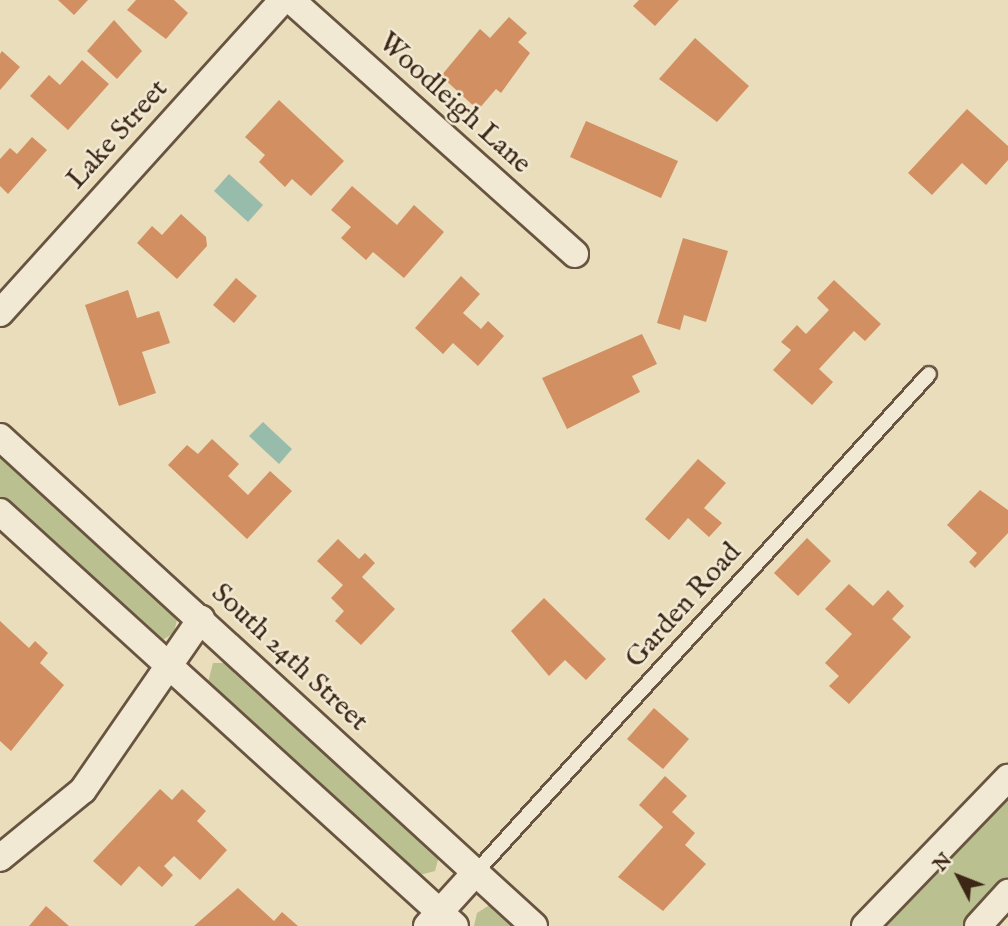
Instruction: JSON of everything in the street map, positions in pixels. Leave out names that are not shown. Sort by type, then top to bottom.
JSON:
[{"type":"street","name":"Lake Street","points":[[0,313],[283,0]]},
{"type":"street","name":"Woodleigh Lane","points":[[291,0],[575,254]]},
{"type":"street","name":"South 24th Street","points":[[0,438],[534,926]]},
{"type":"street","points":[[0,512],[441,921],[476,872]]},
{"type":"street","points":[[0,858],[83,790],[201,619]]},
{"type":"street","points":[[865,926],[1008,778]]},
{"type":"street","points":[[978,926],[1008,893]]},
{"type":"lane","name":"Garden Road","points":[[476,872],[929,374]]},
{"type":"shaded area","points":[[229,174],[263,205],[248,222],[214,191]]},
{"type":"shaded area","points":[[263,422],[292,449],[279,464],[249,436]]},
{"type":"shaded area","points":[[0,454],[178,615],[174,633],[161,641],[149,636],[0,498]]},
{"type":"shaded area","points":[[213,663],[229,663],[439,856],[435,871],[416,876],[207,686]]},
{"type":"shaded area","points":[[1008,788],[1008,878],[964,926],[872,926]]},
{"type":"shaded area","points":[[488,906],[495,908],[517,926],[474,926],[477,913]]},
{"type":"building","points":[[58,0],[88,0],[74,15]]},
{"type":"building","points":[[136,0],[174,0],[188,13],[166,39],[127,10]]},
{"type":"building","points":[[639,0],[679,0],[655,26],[633,6]]},
{"type":"building","points":[[509,17],[527,33],[518,42],[530,53],[501,93],[496,89],[478,110],[441,76],[480,29],[490,38]]},
{"type":"building","points":[[114,20],[142,51],[117,79],[87,51]]},
{"type":"building","points":[[695,38],[749,86],[717,122],[659,79]]},
{"type":"building","points":[[2,51],[20,67],[0,90],[0,54]]},
{"type":"building","points":[[82,60],[109,84],[68,130],[30,96],[49,75],[60,85]]},
{"type":"building","points":[[279,100],[344,161],[311,196],[292,179],[285,187],[259,162],[265,155],[245,137]]},
{"type":"building","points":[[967,109],[1008,146],[1008,160],[986,185],[962,163],[932,195],[908,173]]},
{"type":"building","points":[[586,121],[678,161],[661,198],[570,157]]},
{"type":"building","points":[[32,137],[47,150],[8,194],[0,186],[0,159],[10,148],[17,154]]},
{"type":"building","points":[[352,186],[397,225],[414,205],[444,232],[404,278],[373,252],[366,260],[341,238],[351,227],[331,210]]},
{"type":"building","points":[[181,214],[206,237],[207,246],[177,279],[137,243],[152,226],[162,235]]},
{"type":"building","points":[[683,238],[728,251],[706,322],[684,315],[680,330],[657,323]]},
{"type":"building","points":[[461,276],[480,294],[463,313],[481,329],[488,321],[504,336],[478,366],[453,343],[443,354],[415,328]]},
{"type":"building","points":[[236,278],[257,296],[234,323],[213,305]]},
{"type":"building","points":[[834,280],[881,324],[865,341],[854,331],[819,369],[833,382],[812,405],[773,370],[791,350],[781,342],[797,325],[806,334],[829,310],[817,298]]},
{"type":"building","points":[[128,290],[137,318],[159,311],[170,343],[142,352],[156,393],[119,406],[85,305]]},
{"type":"building","points":[[642,334],[657,364],[632,376],[640,392],[567,429],[542,378]]},
{"type":"building","points":[[212,439],[239,464],[228,476],[248,495],[270,471],[292,491],[247,539],[168,465],[187,445],[198,454]]},
{"type":"building","points":[[698,459],[726,483],[704,508],[722,523],[709,537],[688,518],[669,540],[645,519]]},
{"type":"building","points":[[980,490],[1008,510],[1008,533],[975,568],[969,562],[977,553],[947,525]]},
{"type":"building","points":[[807,538],[831,561],[798,596],[774,573]]},
{"type":"building","points":[[338,539],[359,559],[365,553],[375,563],[362,577],[395,609],[361,645],[335,621],[344,611],[331,598],[343,585],[317,561]]},
{"type":"building","points":[[849,584],[873,606],[888,590],[904,606],[892,619],[911,637],[849,704],[829,686],[839,676],[825,663],[852,634],[825,609]]},
{"type":"building","points":[[544,598],[606,659],[586,680],[565,660],[549,676],[511,631]]},
{"type":"building","points":[[0,621],[29,648],[35,641],[48,653],[40,663],[64,685],[11,751],[0,741]]},
{"type":"building","points":[[654,708],[689,739],[663,769],[627,739]]},
{"type":"building","points":[[665,776],[687,796],[672,812],[695,833],[685,845],[706,864],[663,911],[618,877],[663,827],[639,805]]},
{"type":"building","points":[[160,789],[172,800],[182,789],[206,811],[197,821],[227,850],[200,880],[174,856],[164,866],[173,875],[162,887],[139,866],[121,886],[93,861]]},
{"type":"building","points":[[238,888],[274,921],[282,912],[298,926],[194,926]]},
{"type":"building","points":[[46,906],[69,926],[29,926]]}]
